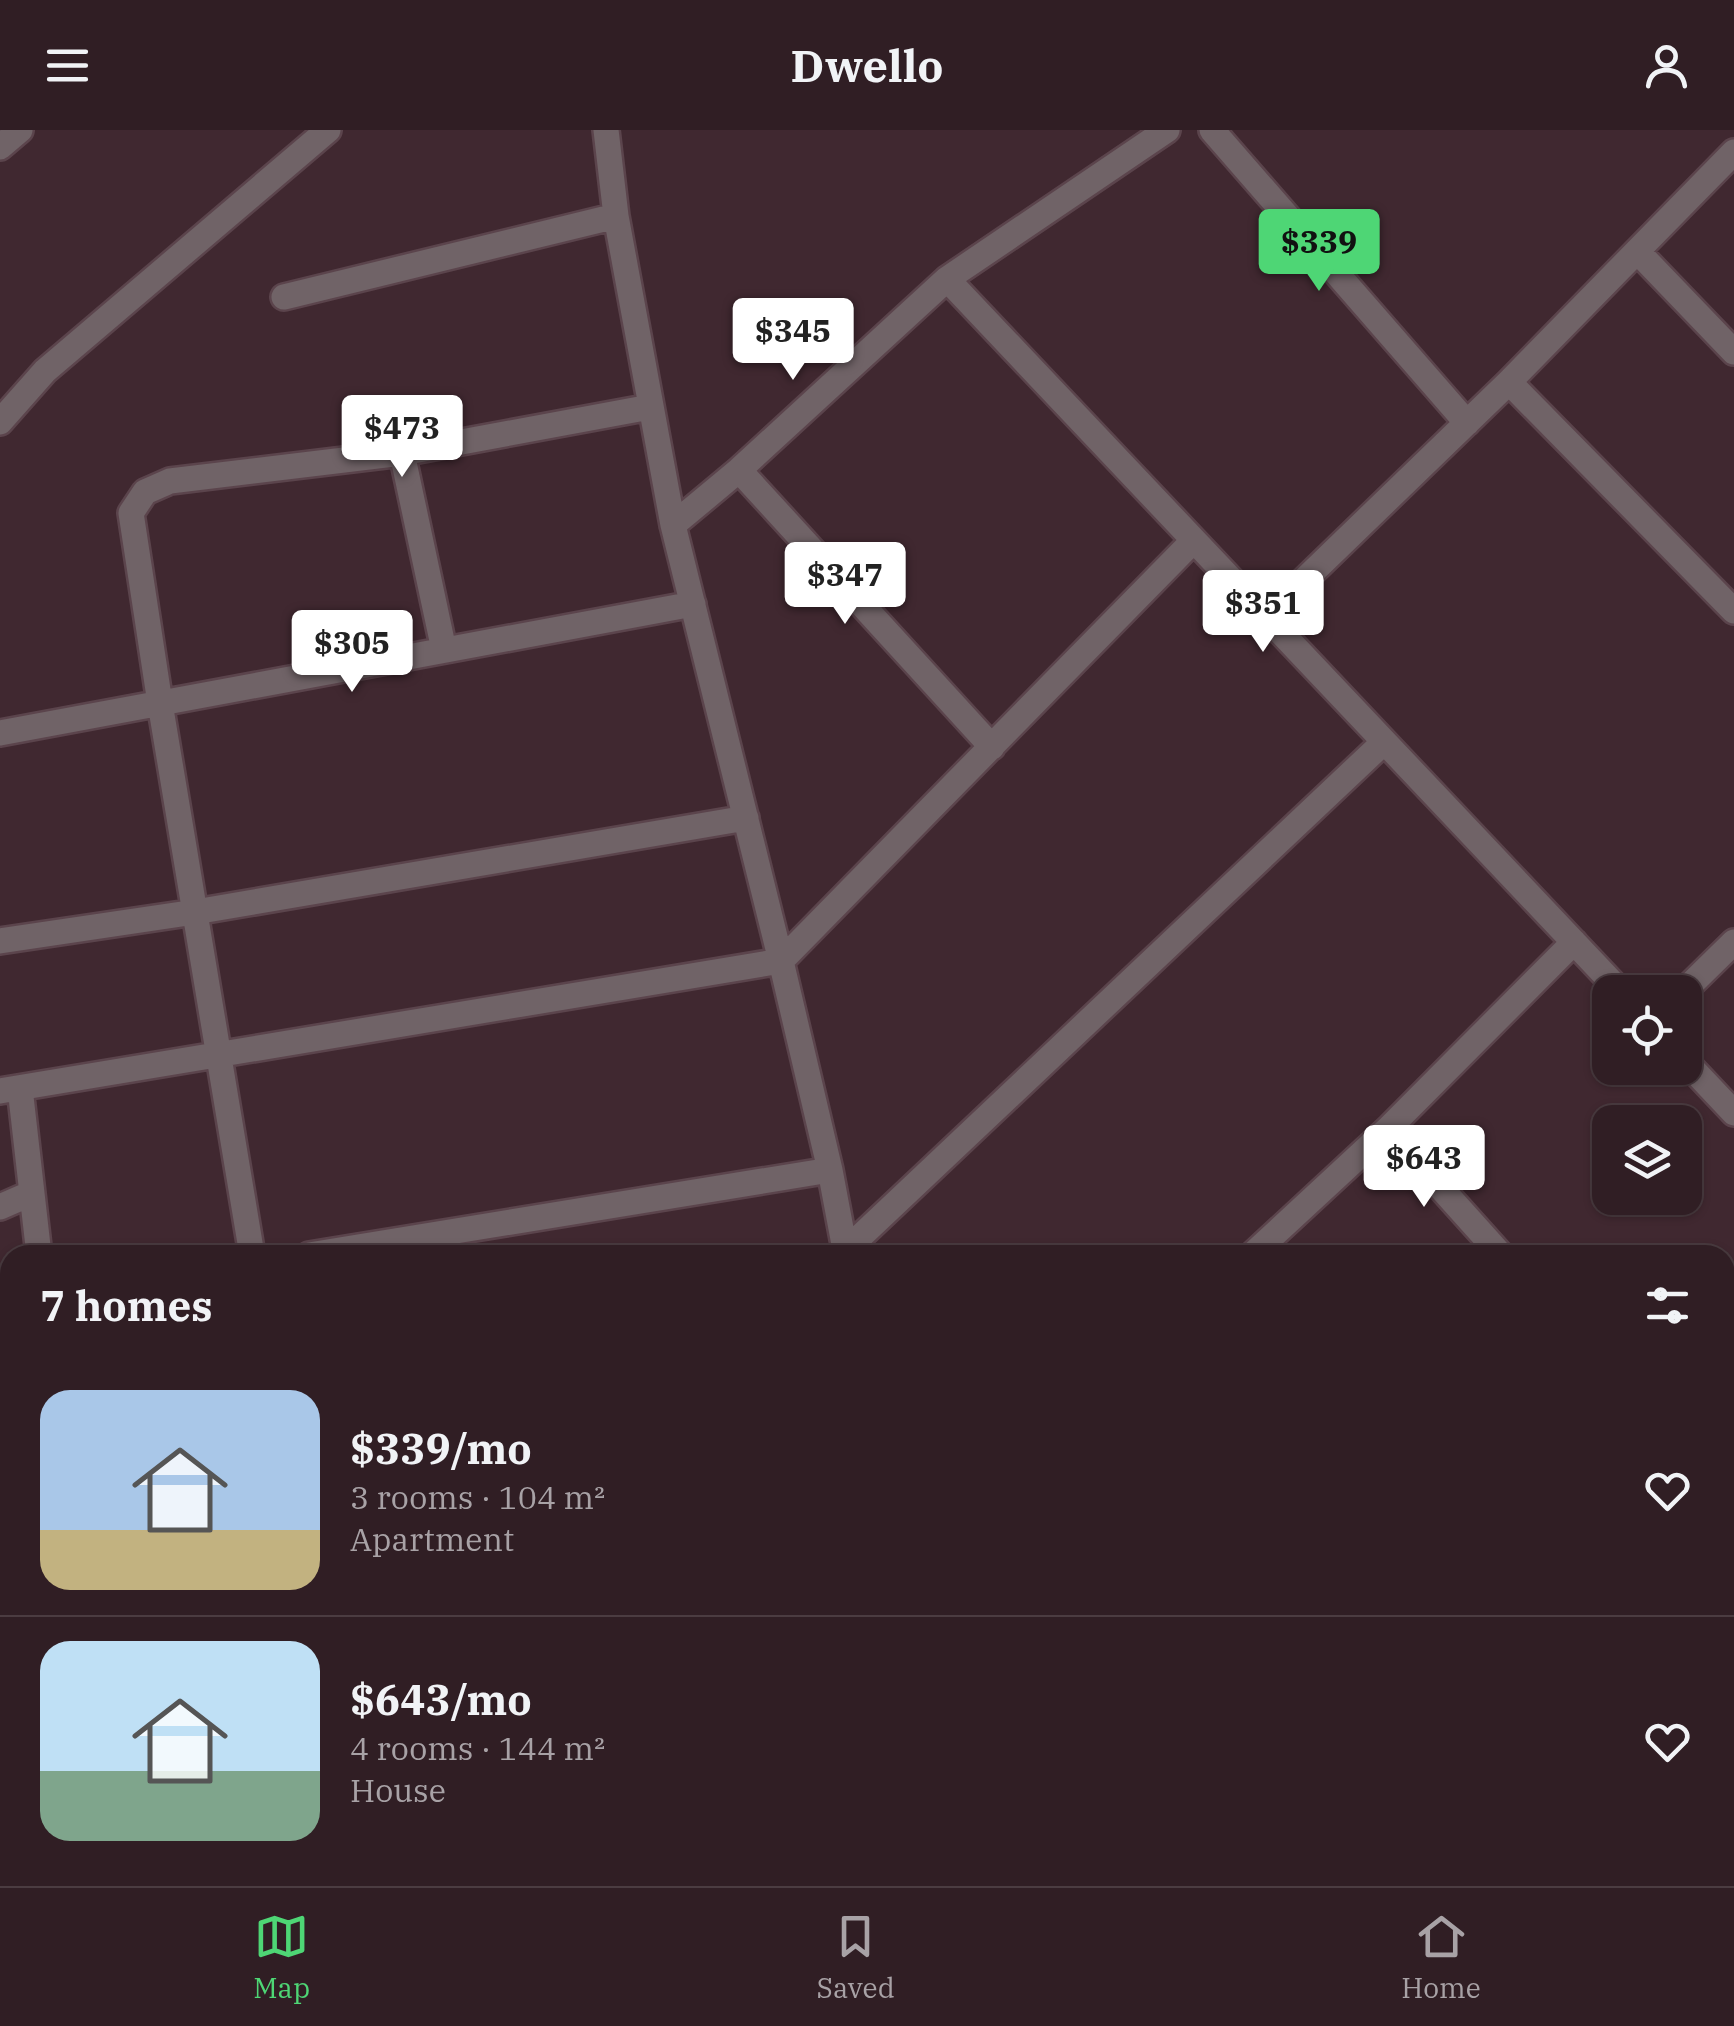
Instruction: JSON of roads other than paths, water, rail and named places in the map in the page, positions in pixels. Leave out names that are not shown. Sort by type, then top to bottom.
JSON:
[{"type":"street","points":[[0,147],[20,130]]},
{"type":"street","points":[[0,422],[45,371],[328,130]]},
{"type":"street","points":[[606,130],[616,216],[673,525],[781,961],[844,1245]]},
{"type":"street","points":[[673,525],[947,279],[1167,130]]},
{"type":"street","points":[[1212,130],[1468,423]]},
{"type":"street","points":[[1265,618],[1468,423],[1734,152]]},
{"type":"street","points":[[284,296],[616,216]]},
{"type":"street","points":[[1637,251],[1734,352]]},
{"type":"street","points":[[947,279],[1606,975]]},
{"type":"street","points":[[1509,382],[1734,611]]},
{"type":"street","points":[[250,1245],[131,514],[145,492],[170,481],[402,452],[650,407]]},
{"type":"street","points":[[402,452],[444,650]]},
{"type":"street","points":[[738,470],[992,747]]},
{"type":"street","points":[[38,1245],[32,1194],[10,1089],[781,961],[1193,541]]},
{"type":"street","points":[[0,733],[693,604]]},
{"type":"street","points":[[854,1245],[1384,742]]},
{"type":"street","points":[[0,941],[195,912],[746,818]]},
{"type":"street","points":[[1263,1245],[1388,1128],[1574,942]]},
{"type":"street","points":[[1700,975],[1734,942]]},
{"type":"street","points":[[1702,1079],[1734,1113]]},
{"type":"street","points":[[1388,1128],[1492,1245]]},
{"type":"street","points":[[370,1245],[830,1170]]},
{"type":"street","points":[[0,1208],[32,1194]]}]
